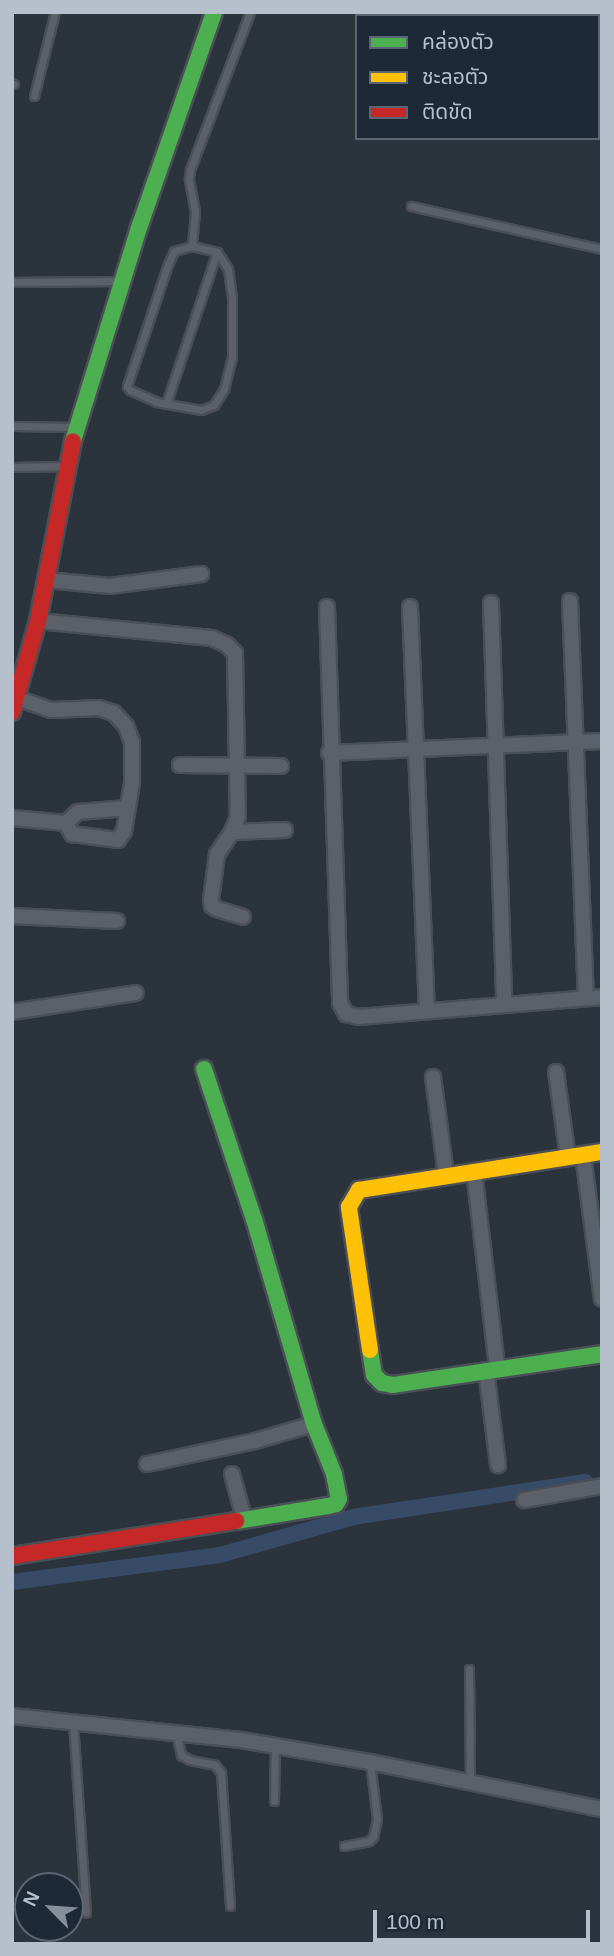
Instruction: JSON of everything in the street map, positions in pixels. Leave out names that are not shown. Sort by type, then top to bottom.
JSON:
[{"type":"street","points":[[66,823],[72,834],[82,837],[118,840],[124,831],[132,783],[132,742],[126,726],[114,713],[99,708],[51,710],[14,705],[38,621],[67,466],[77,427],[121,281],[214,12]]},
{"type":"street","points":[[47,580],[110,586],[201,574]]},
{"type":"street","points":[[570,601],[586,998]]},
{"type":"street","points":[[491,603],[504,1004]]},
{"type":"street","points":[[327,607],[329,753],[340,1003],[346,1014],[359,1017],[602,997]]},
{"type":"street","points":[[410,607],[427,1010]]},
{"type":"street","points":[[38,621],[212,638],[227,645],[234,653],[238,817],[232,832],[217,854],[211,900],[212,906],[217,909],[243,917]]},
{"type":"street","points":[[329,753],[602,741]]},
{"type":"street","points":[[180,765],[281,766]]},
{"type":"street","points":[[12,818],[66,823],[78,813],[128,808]]},
{"type":"street","points":[[232,832],[285,830]]},
{"type":"street","points":[[12,916],[117,921]]},
{"type":"street","points":[[12,1012],[135,993]]},
{"type":"street","points":[[12,1556],[336,1504],[339,1499],[334,1475],[314,1424],[254,1219],[204,1069]]},
{"type":"street","points":[[556,1072],[602,1299]]},
{"type":"street","points":[[433,1077],[446,1175]]},
{"type":"street","points":[[602,1152],[359,1190],[349,1206],[374,1375],[382,1383],[393,1385],[602,1354]]},
{"type":"street","points":[[474,1171],[498,1465]]},
{"type":"street","points":[[147,1464],[254,1441],[314,1424]]},
{"type":"street","points":[[233,1474],[244,1518]]},
{"type":"street","points":[[524,1500],[602,1486]]},
{"type":"street","points":[[12,1716],[275,1745],[602,1809]]},
{"type":"lane","points":[[34,96],[55,12]]},
{"type":"lane","points":[[192,246],[195,211],[190,170],[250,12]]},
{"type":"lane","points":[[411,206],[602,249]]},
{"type":"lane","points":[[192,246],[217,252],[228,269],[232,296],[232,358],[224,389],[214,405],[201,410],[166,404],[130,390],[127,386],[174,251],[192,246]]},
{"type":"lane","points":[[166,404],[217,252]]},
{"type":"lane","points":[[12,282],[121,281]]},
{"type":"lane","points":[[12,426],[77,427]]},
{"type":"lane","points":[[12,467],[67,466]]},
{"type":"lane","points":[[469,1669],[471,1783]]},
{"type":"lane","points":[[72,1721],[86,1913]]},
{"type":"lane","points":[[176,1733],[181,1755],[190,1760],[215,1765],[221,1773],[229,1906]]},
{"type":"lane","points":[[274,1801],[275,1745]]},
{"type":"lane","points":[[344,1846],[369,1841],[373,1837],[377,1819],[370,1762]]},
{"type":"waterway","points":[[12,1582],[220,1555],[353,1517],[585,1482]]},
{"type":"traffic: fast","points":[[73,441],[140,225],[214,12]]},
{"type":"traffic: fast","points":[[204,1069],[254,1219],[314,1424],[334,1474],[339,1499],[336,1504],[328,1506],[236,1521]]},
{"type":"traffic: fast","points":[[370,1350],[374,1375],[382,1383],[393,1385],[602,1354]]},
{"type":"traffic: slow","points":[[370,1350],[349,1207],[359,1190],[602,1152]]},
{"type":"traffic: jam","points":[[12,712],[38,621],[73,441]]},
{"type":"traffic: jam","points":[[12,1556],[236,1521]]}]
